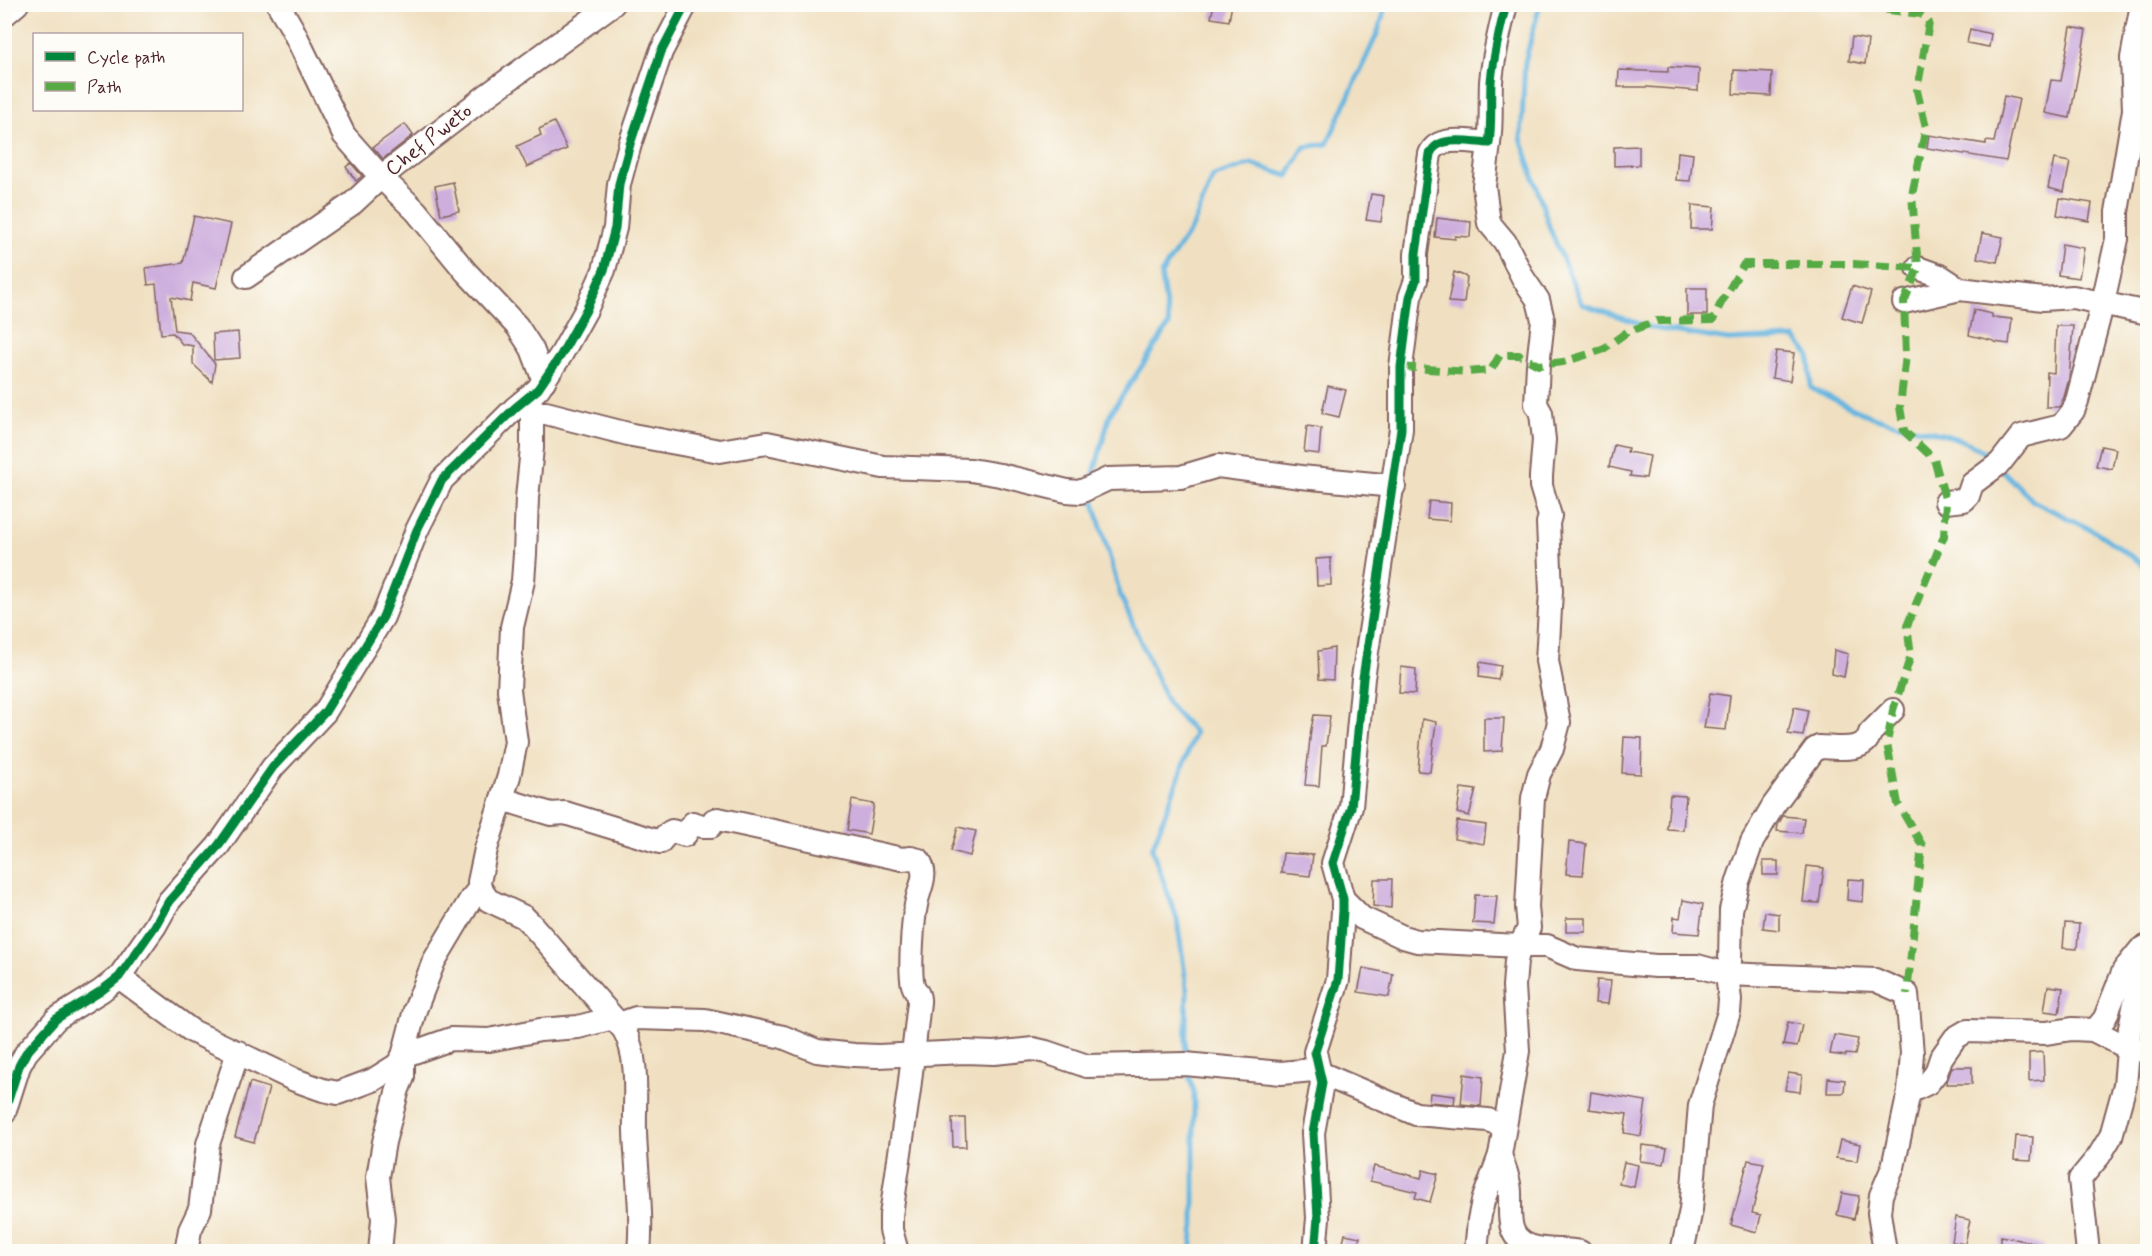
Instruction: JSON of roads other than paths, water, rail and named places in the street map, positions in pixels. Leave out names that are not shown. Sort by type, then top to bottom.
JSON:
[{"type":"street","points":[[4,15],[17,4]]},
{"type":"street","points":[[278,4],[344,135],[517,326],[532,349],[536,397],[523,581],[512,627],[509,690],[516,742],[509,776],[480,870],[480,888],[488,900],[494,904],[524,917],[568,964],[629,1039],[634,1065],[639,1251]]},
{"type":"street","name":"Chef Pweto","points":[[246,277],[319,228],[486,96],[613,4]]},
{"type":"street","points":[[4,1113],[12,1071],[26,1053],[56,1019],[119,977],[155,926],[169,901],[218,846],[273,767],[325,712],[382,617],[417,530],[441,480],[515,408],[536,397],[586,309],[604,270],[615,228],[619,184],[630,144],[661,52],[686,4]]},
{"type":"street","points":[[1476,1251],[1483,1201],[1500,1155],[1518,1051],[1514,986],[1516,961],[1529,928],[1527,907],[1533,798],[1558,722],[1547,661],[1551,591],[1548,523],[1550,516],[1541,486],[1544,440],[1540,413],[1536,404],[1543,320],[1538,300],[1523,278],[1505,242],[1489,223],[1484,186],[1491,124],[1491,84],[1506,4]]},
{"type":"street","points":[[1946,502],[1964,501],[1972,484],[2000,463],[2020,436],[2056,428],[2069,417],[2084,381],[2117,239],[2117,212],[2134,110],[2132,58],[2142,4]]},
{"type":"street","points":[[1315,1251],[1318,1218],[1313,1133],[1322,1083],[1315,1052],[1338,980],[1343,899],[1333,863],[1351,807],[1363,678],[1401,429],[1401,367],[1410,297],[1416,280],[1416,254],[1430,154],[1432,148],[1442,142],[1489,143]]},
{"type":"street","points":[[1918,268],[1940,276],[1960,289]]},
{"type":"street","points":[[1904,302],[1960,289],[2043,299],[2073,297],[2148,313]]},
{"type":"street","points":[[536,397],[546,413],[632,435],[720,451],[767,443],[883,467],[971,470],[1074,492],[1080,492],[1108,479],[1181,477],[1218,466],[1394,486]]},
{"type":"street","points":[[1682,1251],[1691,1210],[1700,1106],[1730,1012],[1727,974],[1730,961],[1731,910],[1738,881],[1752,842],[1773,806],[1815,749],[1818,747],[1855,747],[1863,744],[1869,738],[1870,733],[1893,710]]},
{"type":"street","points":[[502,799],[544,812],[566,813],[660,842],[669,832],[686,835],[693,823],[710,826],[716,819],[902,859],[919,860],[925,873],[916,905],[913,984],[920,995],[891,1215],[891,1230],[897,1251]]},
{"type":"street","points":[[380,1251],[384,1228],[378,1177],[384,1142],[398,1089],[402,1082],[403,1056],[416,1010],[434,961],[480,888]]},
{"type":"street","points":[[1343,899],[1362,918],[1417,941],[1546,946],[1577,959],[1656,966],[1697,966],[1727,974],[1875,980],[1907,994],[1912,1053],[1910,1092],[1893,1167],[1881,1196],[1879,1213],[1885,1251]]},
{"type":"street","points":[[2093,1030],[2102,1023],[2124,970],[2140,950],[2147,946]]},
{"type":"street","points":[[2088,1251],[2080,1179],[2099,1156],[2110,1136],[2138,1050],[2147,946]]},
{"type":"street","points":[[119,977],[192,1031],[295,1080],[338,1093],[384,1075],[397,1065],[403,1056],[451,1039],[489,1040],[540,1030],[636,1018],[705,1020],[783,1037],[827,1053],[878,1056],[994,1053],[1033,1049],[1087,1066],[1185,1064],[1281,1073],[1313,1070],[1416,1114],[1488,1120],[1498,1124],[1503,1130]]},
{"type":"street","points":[[1910,1092],[1928,1083],[1955,1038],[1967,1030],[2046,1033],[2072,1029],[2093,1030],[2138,1050]]},
{"type":"street","points":[[186,1251],[190,1230],[200,1209],[208,1144],[238,1052]]},
{"type":"street","points":[[1500,1155],[1509,1185],[1509,1215],[1516,1236],[1537,1248],[1580,1251]]},
{"type":"waterway","points":[[1092,480],[1110,414],[1169,325],[1161,274],[1193,226],[1213,177],[1251,164],[1288,176],[1304,147],[1327,144],[1377,34],[1387,4]]},
{"type":"waterway","points":[[1540,4],[1525,62],[1521,138],[1550,229],[1582,304],[1652,328],[1728,340],[1795,338],[1809,355],[1811,388],[1870,416],[1954,437],[1981,450],[1993,460]]},
{"type":"waterway","points":[[2001,469],[2033,501],[2098,533],[2148,568]]},
{"type":"waterway","points":[[1091,492],[1121,597],[1168,704],[1195,733],[1152,849],[1177,919],[1187,989],[1185,1060]]},
{"type":"waterway","points":[[1187,1071],[1194,1091],[1194,1224],[1191,1252]]}]
